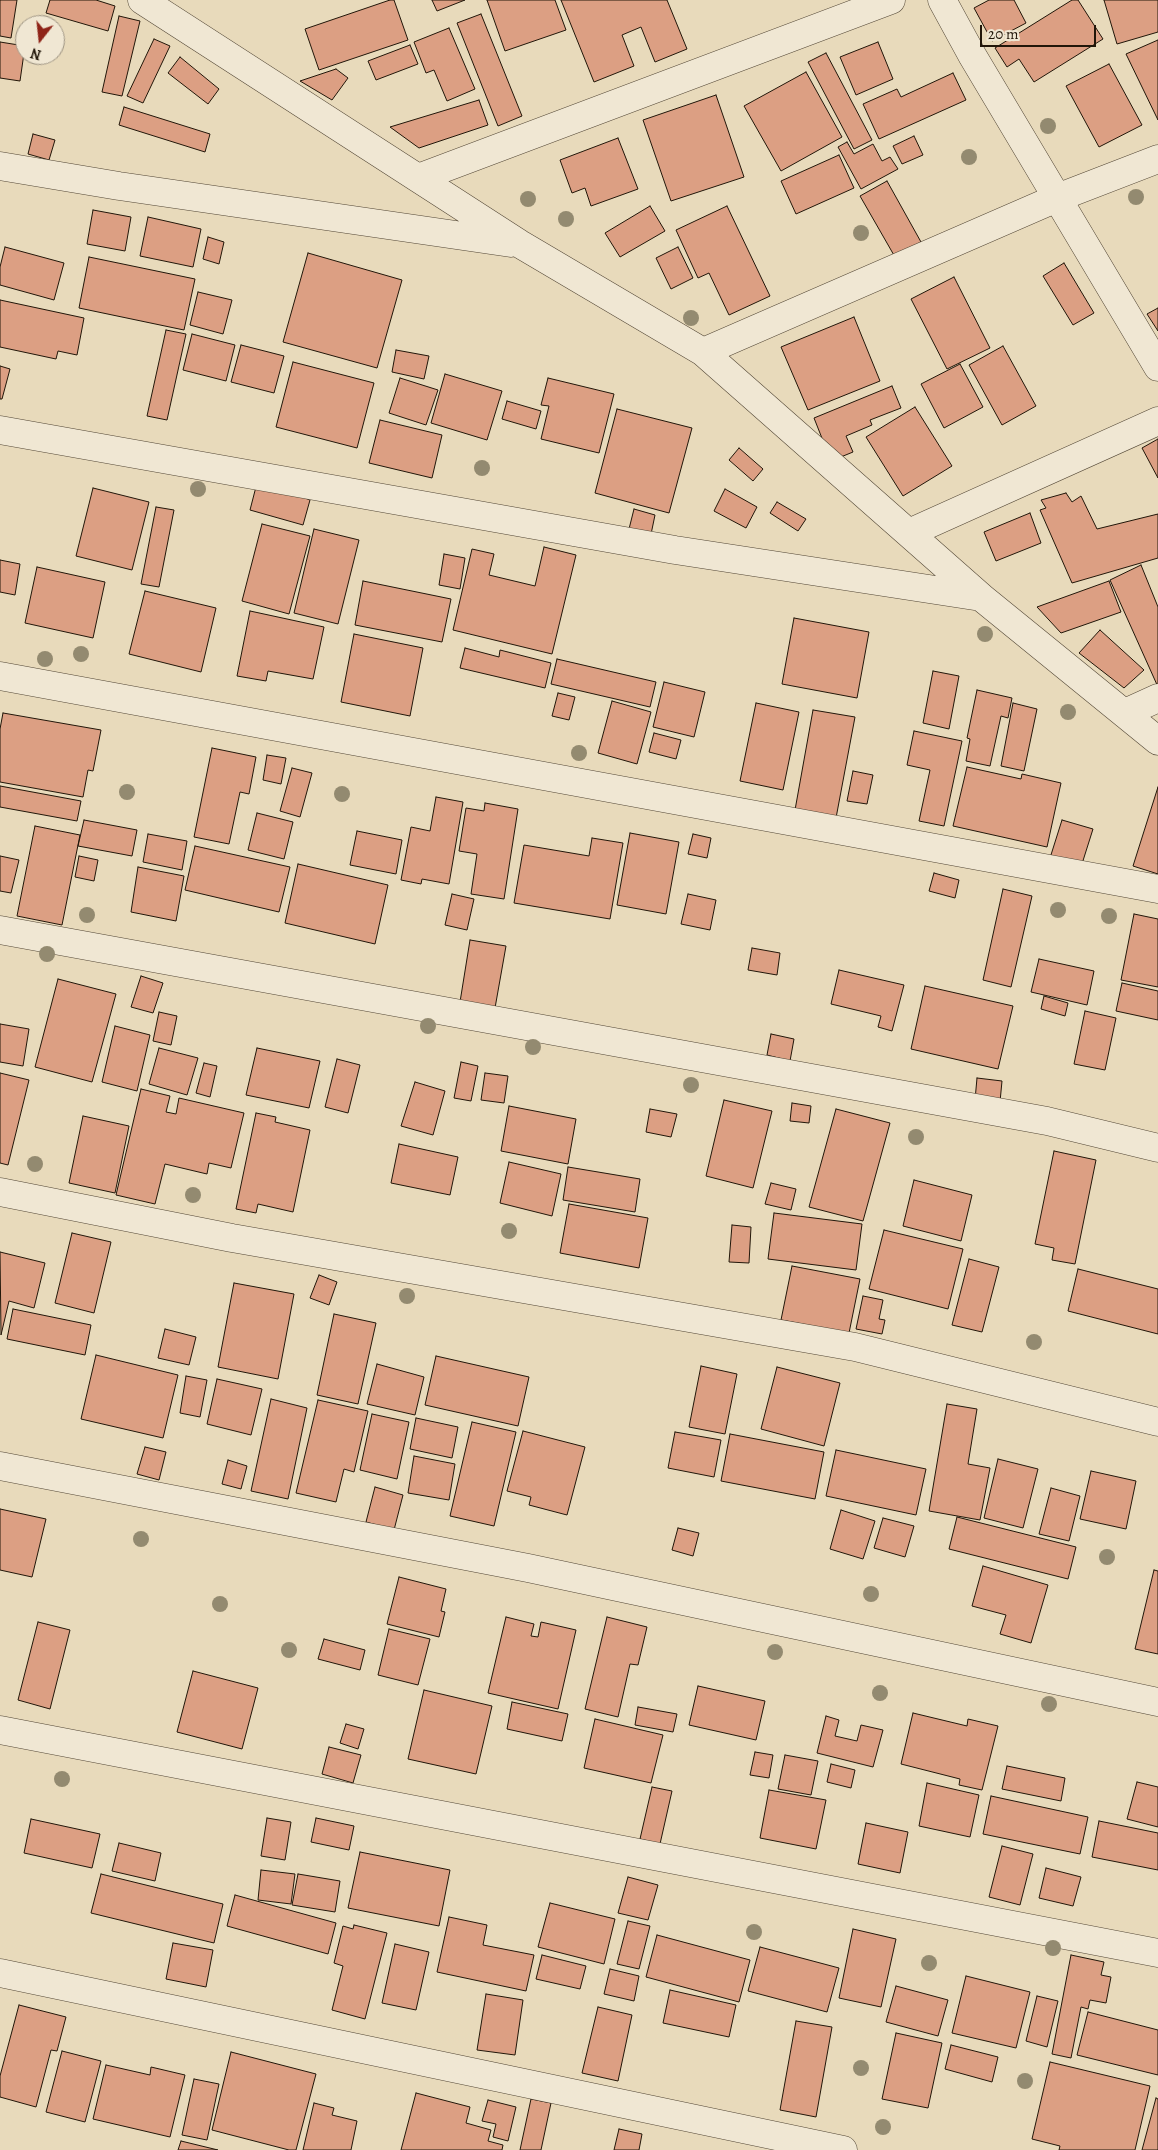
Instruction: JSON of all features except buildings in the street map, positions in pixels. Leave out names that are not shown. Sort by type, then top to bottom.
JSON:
[{"type":"street","points":[[418,178],[891,0]]},
{"type":"street","points":[[942,0],[972,55],[1158,368]]},
{"type":"street","points":[[155,2],[520,244],[703,352],[981,598],[1125,712],[1158,741]]},
{"type":"street","points":[[703,352],[1057,198],[1158,159]]},
{"type":"street","points":[[0,166],[129,187],[520,244]]},
{"type":"street","points":[[909,533],[1158,421]]},
{"type":"street","points":[[0,430],[665,548],[981,598]]},
{"type":"street","points":[[0,676],[1158,889]]},
{"type":"street","points":[[1125,712],[1158,698]]},
{"type":"street","points":[[0,930],[1037,1119],[1158,1148]]},
{"type":"street","points":[[0,1192],[232,1238],[856,1346],[1158,1422]]},
{"type":"street","points":[[0,1466],[528,1568],[1158,1702]]},
{"type":"street","points":[[0,1730],[1158,1953]]},
{"type":"street","points":[[0,1973],[843,2150]]}]
